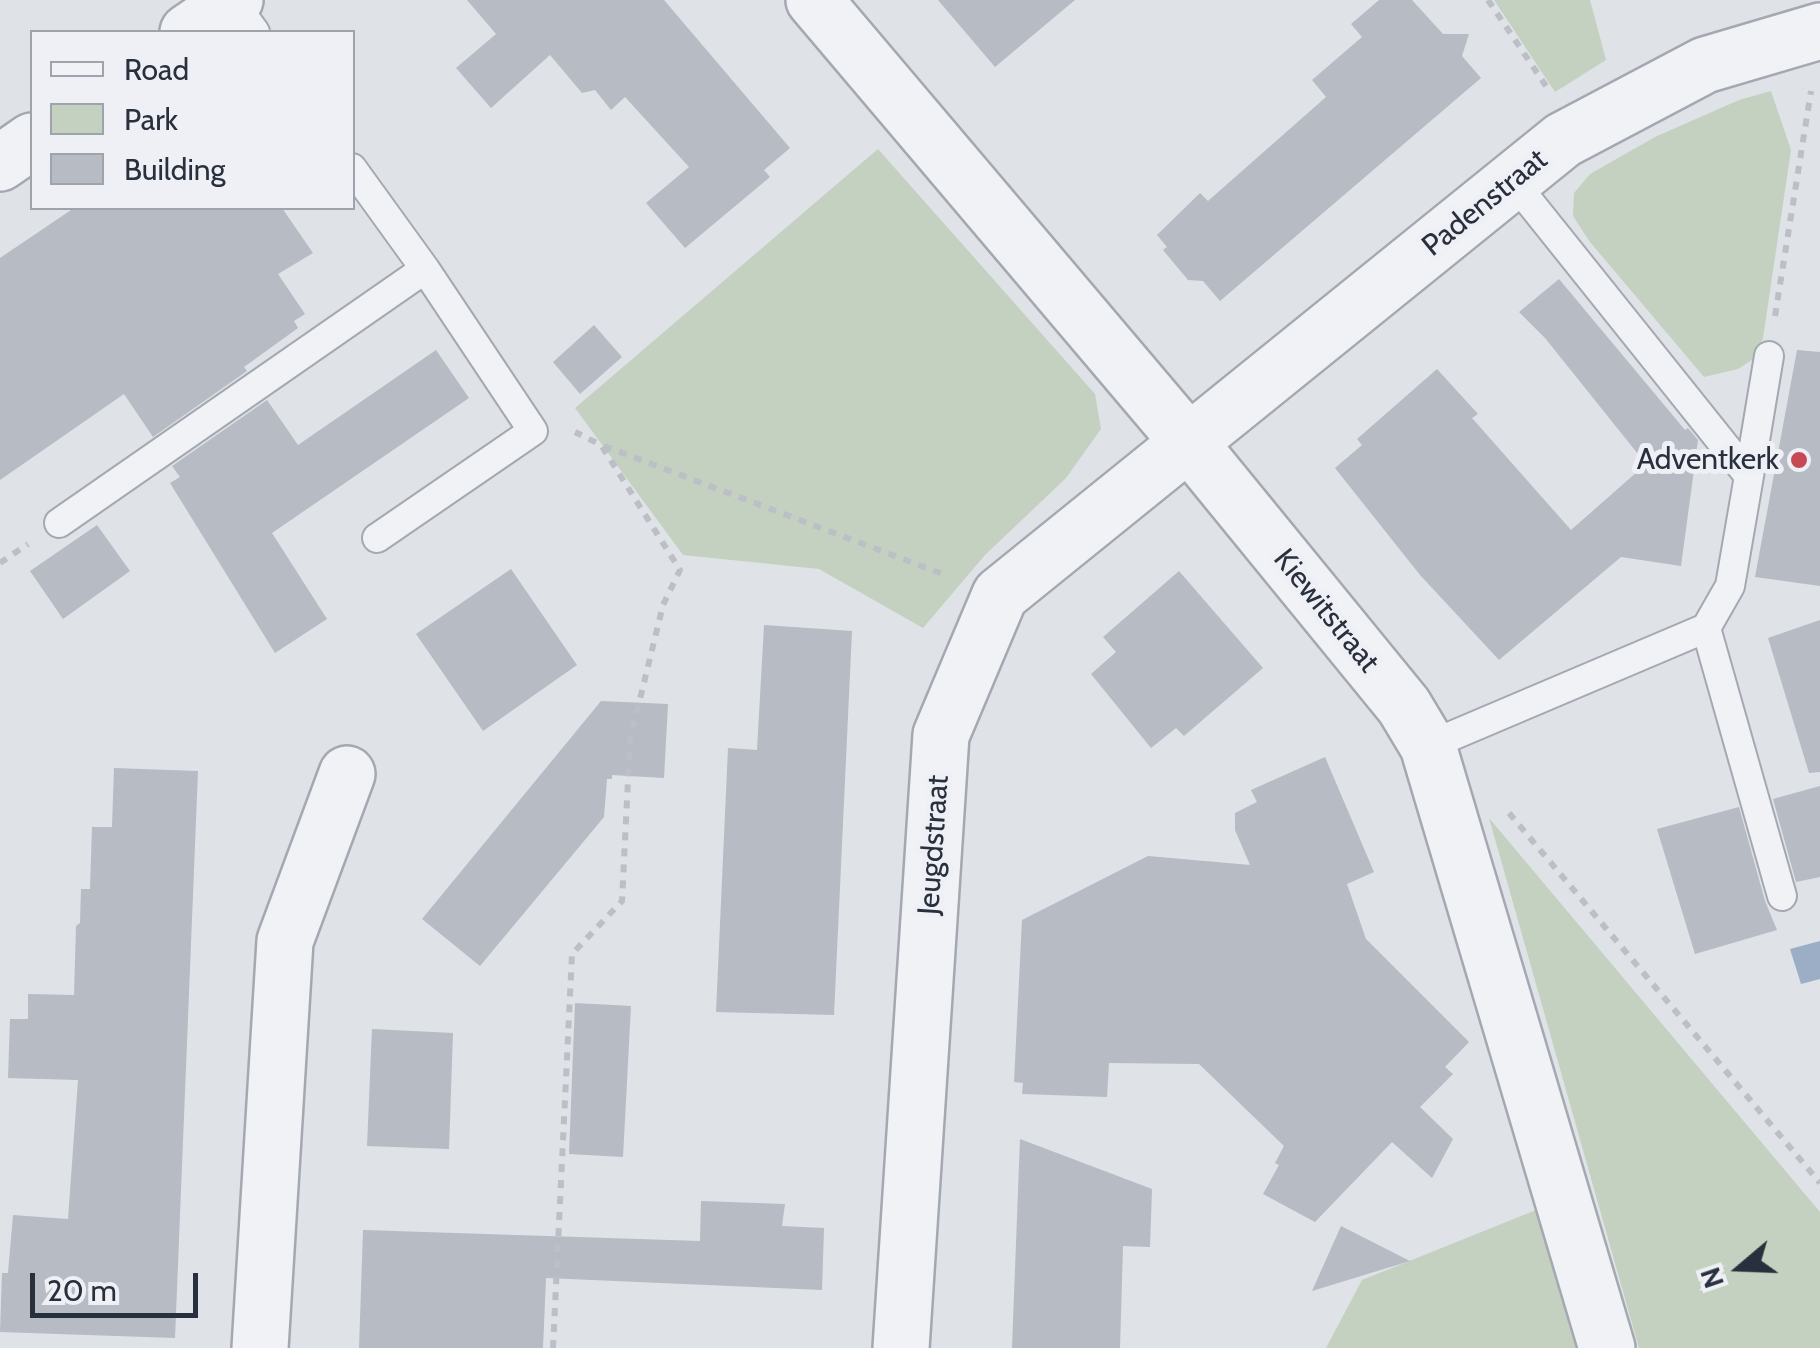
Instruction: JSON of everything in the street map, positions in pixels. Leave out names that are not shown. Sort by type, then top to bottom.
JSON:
[{"type":"street","name":"Kiewitstraat","points":[[814,0],[1190,444],[1404,706],[1428,746],[1608,1348]]},
{"type":"street","points":[[193,30],[241,11]]},
{"type":"street","name":"Padenstraat","points":[[1190,444],[1512,180],[1578,132],[1706,65],[1807,35]]},
{"type":"street","points":[[0,163],[30,142]]},
{"type":"street","name":"Jeugdstraat","points":[[902,1348],[941,735],[1000,596],[1190,444]]},
{"type":"street","points":[[260,1348],[285,941],[347,774]]},
{"type":"lane","points":[[355,172],[533,431],[377,538]]},
{"type":"lane","points":[[1512,180],[1750,476]]},
{"type":"lane","points":[[59,524],[425,269]]},
{"type":"lane","points":[[1428,746],[1706,628],[1730,586],[1768,356]]},
{"type":"lane","points":[[1706,628],[1782,896]]},
{"type":"path","points":[[1488,0],[1578,132]]},
{"type":"path","points":[[1768,356],[1812,90],[1807,35]]},
{"type":"path","points":[[533,431],[559,423],[601,445],[1000,596]]},
{"type":"path","points":[[553,1348],[572,954],[622,901],[630,740],[663,605],[680,570],[601,445]]},
{"type":"path","points":[[1507,811],[1820,1183]]},
{"type":"green space","points":[[1494,0],[1590,0],[1606,60],[1555,92]]},
{"type":"green space","points":[[1771,91],[1791,150],[1763,338],[1755,358],[1738,369],[1704,377],[1590,242],[1573,216],[1574,193],[1590,174],[1655,137],[1739,100]]},
{"type":"green space","points":[[878,149],[1095,394],[1101,429],[1066,478],[985,555],[923,628],[819,569],[683,555],[575,408]]},
{"type":"green space","points":[[1489,818],[1820,1212],[1820,1348],[1639,1348]]},
{"type":"green space","points":[[1541,1208],[1586,1348],[1326,1348],[1362,1280]]},
{"type":"water","points":[[1820,941],[1820,979],[1801,984],[1790,949]]},
{"type":"building","points":[[467,0],[664,0],[790,148],[764,170],[770,177],[685,248],[646,203],[689,167],[625,97],[611,110],[595,90],[582,93],[550,55],[491,108],[456,68],[496,34]]},
{"type":"building","points":[[938,0],[1075,0],[995,67]]},
{"type":"building","points":[[1379,0],[1412,0],[1443,34],[1469,34],[1462,56],[1481,78],[1220,301],[1203,281],[1188,280],[1163,250],[1167,247],[1157,235],[1200,193],[1208,201],[1326,97],[1312,80],[1362,37],[1351,24]]},
{"type":"building","points":[[71,210],[283,210],[313,253],[278,274],[305,314],[294,321],[298,328],[244,367],[247,371],[153,437],[124,394],[0,480],[0,258]]},
{"type":"building","points":[[1559,279],[1685,430],[1688,428],[1698,440],[1681,566],[1621,557],[1499,660],[1420,575],[1335,468],[1362,445],[1357,439],[1437,369],[1478,414],[1472,418],[1571,530],[1646,464],[1545,338],[1519,312]]},
{"type":"building","points":[[594,325],[622,357],[580,394],[553,362]]},
{"type":"building","points":[[436,350],[469,398],[272,533],[327,619],[275,653],[170,483],[180,477],[172,466],[267,400],[298,445]]},
{"type":"building","points":[[1797,350],[1820,352],[1820,586],[1755,577]]},
{"type":"building","points":[[97,525],[130,571],[63,619],[30,571]]},
{"type":"building","points":[[511,569],[577,665],[483,731],[416,634]]},
{"type":"building","points":[[1179,571],[1263,668],[1184,736],[1176,728],[1151,748],[1091,674],[1116,652],[1103,637]]},
{"type":"building","points":[[1820,620],[1820,772],[1809,773],[1768,638]]},
{"type":"building","points":[[764,625],[852,631],[834,1015],[716,1012],[728,748],[757,750]]},
{"type":"building","points":[[601,701],[668,704],[664,778],[612,775],[612,779],[607,779],[604,817],[480,966],[422,919]]},
{"type":"building","points":[[1325,757],[1374,872],[1347,884],[1366,939],[1469,1042],[1445,1067],[1453,1074],[1420,1107],[1453,1139],[1432,1178],[1392,1142],[1315,1222],[1263,1194],[1279,1165],[1275,1163],[1284,1146],[1199,1064],[1109,1063],[1107,1097],[1022,1094],[1023,1083],[1014,1082],[1022,920],[1148,856],[1250,865],[1235,830],[1235,813],[1257,802],[1251,790]]},
{"type":"building","points":[[114,768],[198,771],[175,1338],[0,1332],[2,1273],[8,1273],[13,1215],[68,1219],[78,1080],[8,1078],[10,1019],[28,1019],[28,994],[74,995],[81,889],[90,889],[92,827],[112,827]]},
{"type":"building","points":[[1820,786],[1820,877],[1796,882],[1773,799]]},
{"type":"building","points":[[1739,807],[1777,930],[1695,954],[1657,829]]},
{"type":"building","points":[[575,1003],[631,1006],[623,1157],[569,1154]]},
{"type":"building","points":[[372,1029],[453,1033],[449,1149],[367,1146]]},
{"type":"building","points":[[1020,1139],[1152,1189],[1150,1247],[1123,1246],[1120,1348],[1012,1348]]},
{"type":"building","points":[[701,1201],[785,1204],[782,1226],[824,1228],[822,1290],[546,1278],[543,1348],[359,1348],[363,1230],[700,1241]]},
{"type":"building","points":[[1341,1226],[1410,1261],[1312,1291]]},
{"type":"place","name":"Adventkerk","points":[[1799,460]]}]
